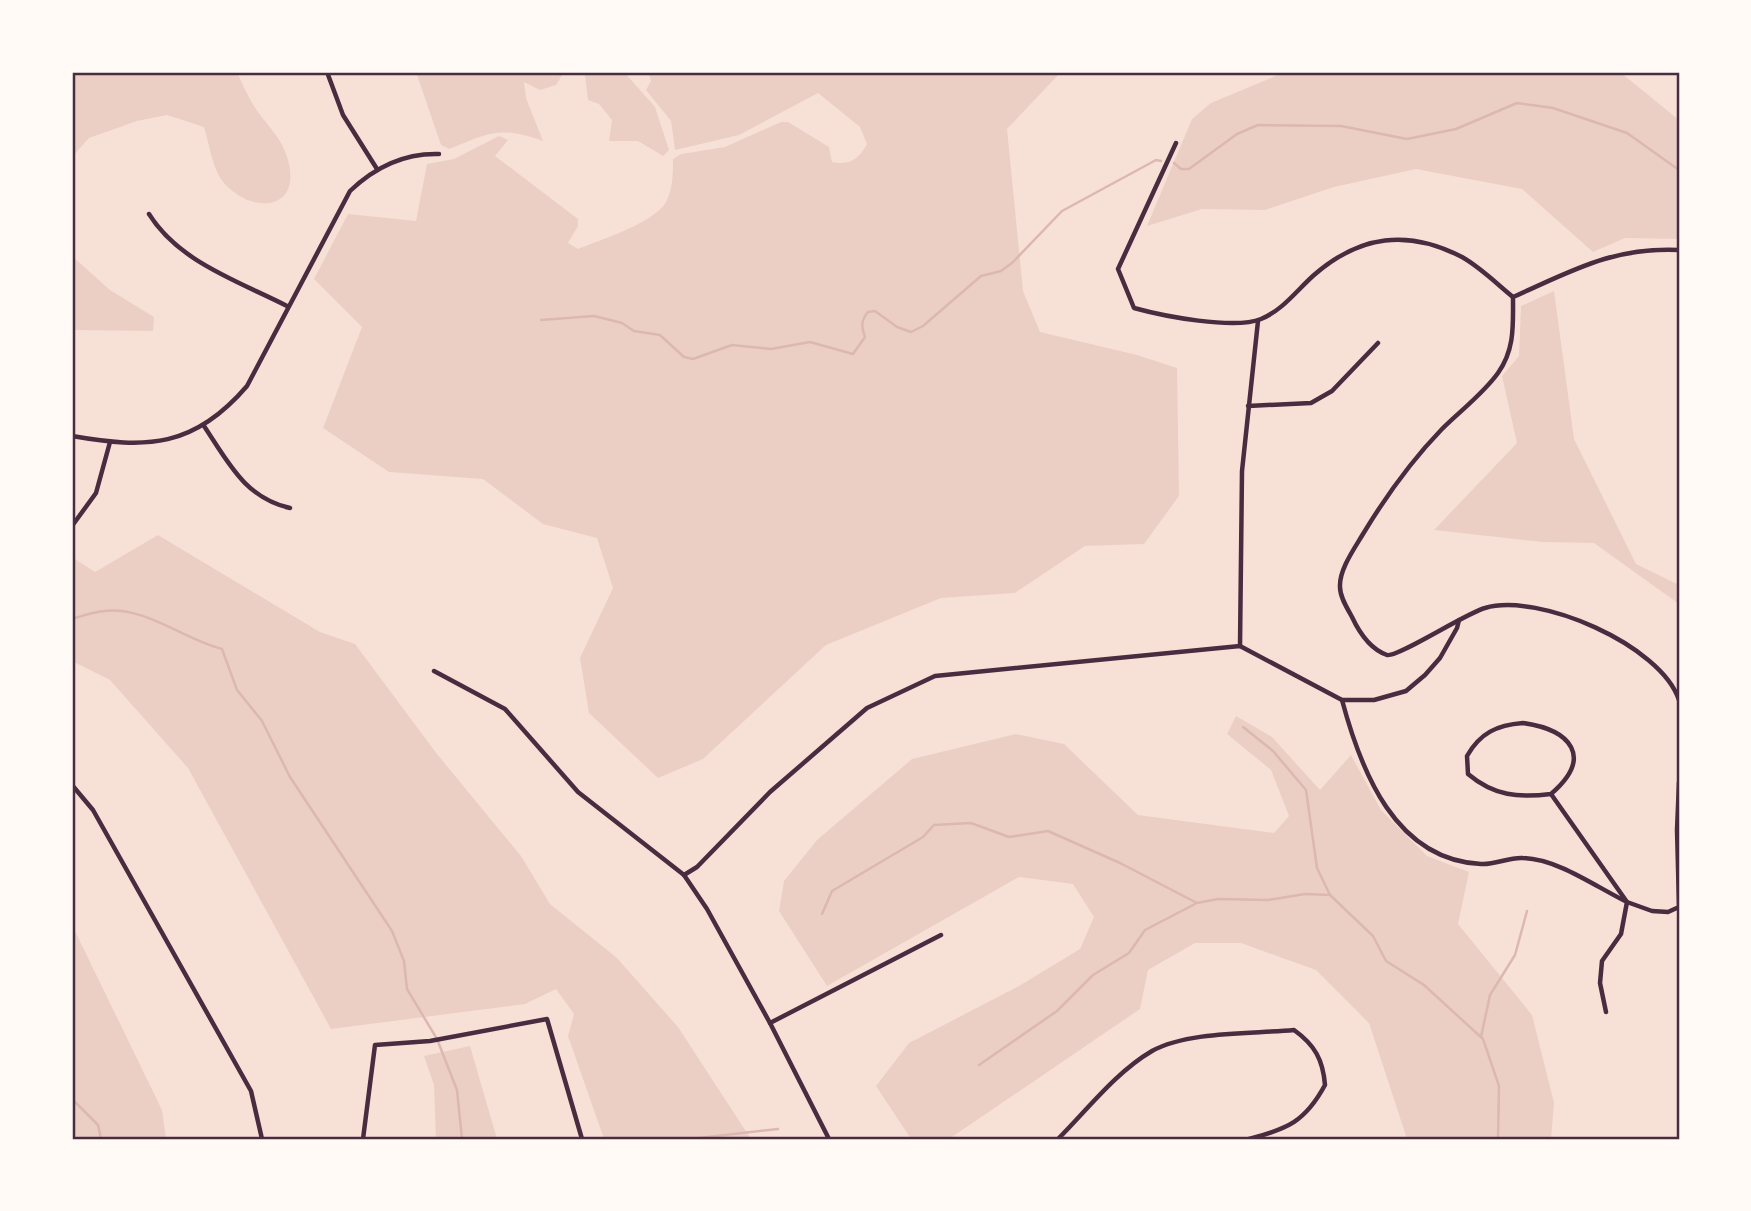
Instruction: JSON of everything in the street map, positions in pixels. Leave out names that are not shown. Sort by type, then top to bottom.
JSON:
[{"type":"street","points":[[327,72],[343,115],[377,169]]},
{"type":"street","points":[[1176,143],[1118,269],[1134,308],[1199,321],[1258,321],[1275,312],[1314,275],[1349,250],[1381,240],[1413,240],[1463,258],[1513,297]]},
{"type":"street","points":[[72,436],[110,442],[152,442],[204,426],[228,408],[247,386],[350,191],[377,169],[407,157],[439,154]]},
{"type":"street","points":[[149,214],[170,242],[190,257],[287,306]]},
{"type":"street","points":[[1513,297],[1607,256],[1644,249],[1679,250]]},
{"type":"street","points":[[1513,297],[1513,344],[1498,373],[1395,482],[1352,551],[1340,579],[1340,593],[1356,626],[1368,643],[1389,656],[1399,654],[1423,638],[1486,607],[1515,604],[1606,631],[1639,652],[1675,686],[1679,700]]},
{"type":"street","points":[[1240,646],[1242,471],[1258,321]]},
{"type":"street","points":[[1248,406],[1311,402],[1332,391],[1378,343]]},
{"type":"street","points":[[204,426],[251,489],[268,503],[289,508]]},
{"type":"street","points":[[72,526],[96,493],[110,442]]},
{"type":"street","points":[[684,875],[697,867],[816,750],[867,708],[935,676],[1240,646],[1342,700],[1374,700],[1406,691],[1440,658],[1457,628],[1458,620]]},
{"type":"street","points":[[434,671],[505,709],[578,792],[684,875],[707,909],[770,1023],[829,1139]]},
{"type":"street","points":[[1342,700],[1352,739],[1375,790],[1401,826],[1423,846],[1442,856],[1482,864],[1524,858],[1552,865],[1627,902],[1652,911],[1668,912],[1679,906],[1676,830],[1679,782]]},
{"type":"street","points":[[1523,723],[1564,735],[1574,755],[1569,775],[1551,794],[1505,795],[1483,786],[1468,774],[1467,756],[1486,732],[1504,725],[1523,723]]},
{"type":"street","points":[[72,785],[93,810],[251,1091],[262,1139]]},
{"type":"street","points":[[1551,794],[1627,902],[1621,934],[1602,961],[1600,984],[1606,1012]]},
{"type":"street","points":[[770,1023],[941,935]]},
{"type":"street","points":[[363,1139],[375,1045],[491,1030],[547,1019],[582,1139]]},
{"type":"street","points":[[1058,1139],[1128,1068],[1153,1051],[1180,1041],[1294,1030],[1309,1040],[1318,1054],[1325,1085],[1310,1108],[1287,1129],[1249,1139]]},
{"type":"shaded area","points":[[72,72],[237,72],[251,102],[285,152],[290,177],[288,190],[281,198],[271,203],[247,200],[235,193],[220,178],[204,127],[167,115],[137,121],[89,138],[72,157]]},
{"type":"shaded area","points":[[416,72],[564,72],[556,85],[540,90],[524,82],[526,98],[543,141],[505,132],[475,138],[449,149],[441,145]]},
{"type":"shaded area","points":[[575,72],[624,72],[655,107],[669,150],[663,156],[638,141],[609,141],[612,120],[599,104],[588,100],[585,75]]},
{"type":"shaded area","points":[[648,72],[1061,72],[1007,129],[1023,291],[1040,332],[1137,355],[1177,368],[1179,496],[1144,544],[1085,546],[1015,593],[941,598],[826,645],[703,759],[658,778],[589,713],[580,658],[613,588],[597,538],[543,524],[483,479],[389,472],[323,428],[362,327],[314,279],[348,214],[416,221],[427,164],[454,159],[499,136],[508,140],[495,156],[578,219],[578,226],[568,243],[578,249],[639,224],[660,210],[670,192],[673,159],[681,154],[725,147],[781,122],[788,122],[829,147],[832,162],[844,163],[853,160],[867,144],[860,127],[818,93],[739,135],[675,150],[671,121],[646,90],[651,81]]},
{"type":"shaded area","points":[[1285,72],[1620,72],[1679,120],[1679,239],[1625,238],[1593,252],[1522,189],[1416,169],[1334,187],[1265,210],[1202,209],[1147,226],[1192,119],[1211,103]]},
{"type":"shaded area","points":[[72,256],[110,290],[154,317],[153,331],[72,330]]},
{"type":"shaded area","points":[[1554,291],[1574,439],[1636,564],[1679,585],[1679,604],[1594,543],[1543,542],[1434,530],[1517,443],[1502,376],[1519,356],[1521,306]]},
{"type":"shaded area","points":[[158,535],[320,632],[355,644],[437,754],[521,856],[550,904],[617,958],[678,1027],[751,1139],[604,1139],[568,1036],[574,1014],[556,989],[525,1004],[331,1029],[188,768],[110,680],[72,661],[72,557],[95,572]]},
{"type":"shaded area","points":[[1236,716],[1272,737],[1320,790],[1351,755],[1381,810],[1427,856],[1469,872],[1458,924],[1532,1015],[1554,1103],[1551,1139],[1407,1139],[1369,1023],[1316,970],[1241,943],[1195,943],[1148,970],[1140,1009],[949,1139],[911,1139],[876,1086],[909,1043],[1019,986],[1080,949],[1094,917],[1073,884],[1019,877],[827,986],[779,911],[784,881],[817,840],[912,759],[1016,734],[1064,744],[1138,815],[1274,833],[1289,816],[1271,770],[1227,734]]},
{"type":"shaded area","points":[[72,925],[162,1110],[166,1139],[72,1139]]},
{"type":"shaded area","points":[[470,1046],[497,1139],[436,1139],[434,1085],[424,1056]]},
{"type":"waterway","points":[[1174,163],[1181,169],[1189,169],[1237,134],[1258,125],[1341,126],[1407,139],[1456,129],[1517,103],[1553,108],[1627,133],[1679,170]]},
{"type":"waterway","points":[[541,320],[594,316],[622,323],[634,331],[660,335],[684,357],[693,359],[732,345],[771,349],[810,342],[853,354],[865,337],[862,324],[868,312],[875,311],[897,327],[911,332],[923,326],[981,276],[1001,271],[1012,263],[1062,211],[1156,160],[1161,161]]},
{"type":"waterway","points":[[72,619],[104,611],[134,613],[222,649],[237,690],[262,721],[290,777],[392,931],[404,961],[407,989],[437,1039],[457,1090],[462,1139]]},
{"type":"waterway","points":[[1243,727],[1273,751],[1306,790],[1317,868],[1330,895],[1373,936],[1386,961],[1424,985],[1483,1039],[1499,1086],[1498,1139]]},
{"type":"waterway","points":[[822,914],[832,891],[923,837],[934,825],[971,823],[1009,837],[1048,831],[1120,863],[1197,903],[1218,899],[1268,900],[1305,894],[1330,895]]},
{"type":"waterway","points":[[979,1065],[1057,1011],[1093,975],[1129,953],[1145,930],[1195,904]]},
{"type":"waterway","points":[[1481,1037],[1490,995],[1515,955],[1527,911]]},
{"type":"waterway","points":[[72,1099],[98,1125],[101,1139]]},
{"type":"waterway","points":[[690,1139],[778,1129]]}]
